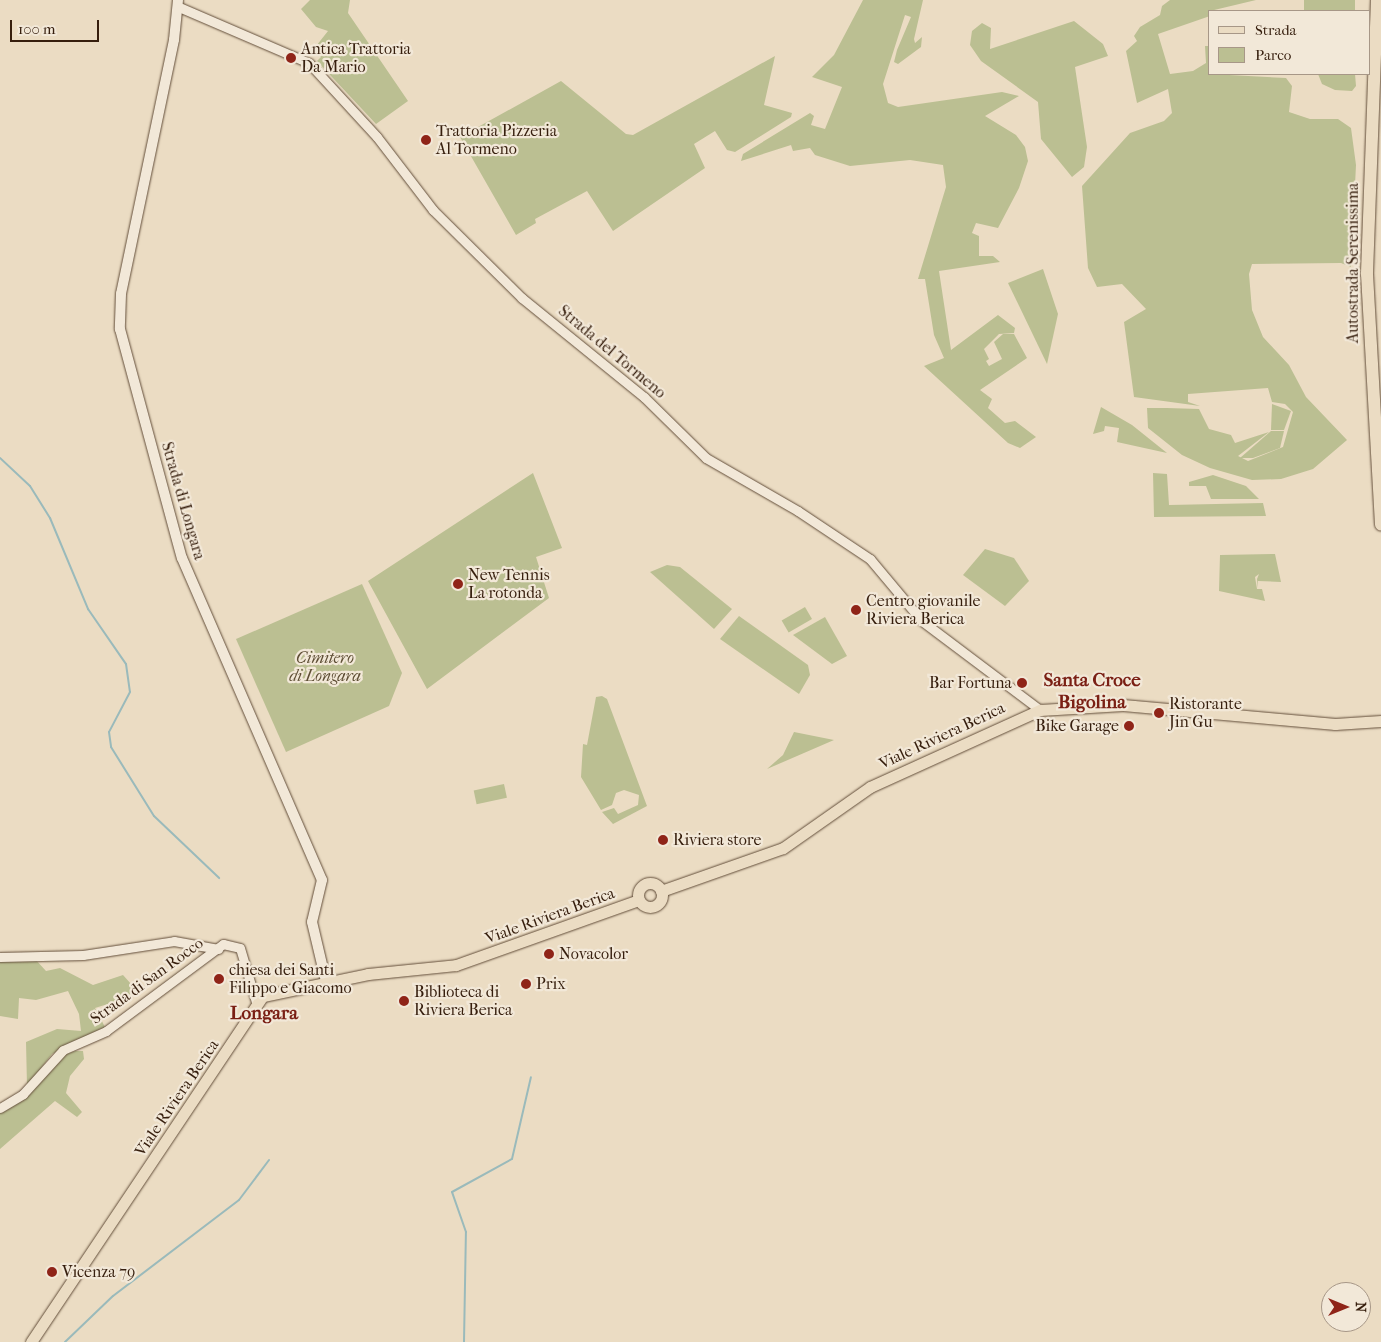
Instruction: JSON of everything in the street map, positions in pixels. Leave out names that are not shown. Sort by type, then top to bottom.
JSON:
[{"type":"highway","name":"Autostrada Serenissima","points":[[1377,0],[1367,274],[1381,525]]},
{"type":"main road","name":"Strada di Longara","points":[[178,3],[121,294],[120,329],[182,558],[322,880],[312,922],[326,981]]},
{"type":"main road","name":"Viale Riviera Berica","points":[[639,900],[638,892],[646,883],[661,891],[783,848],[870,787],[1040,710],[1124,706],[1319,723],[1381,720]]},
{"type":"main road","name":"Viale Riviera Berica","points":[[31,1342],[222,1061],[256,1002],[279,989],[326,981],[456,965],[639,900],[653,907],[659,902],[661,891]]},
{"type":"street","name":"Strada del Tormeno","points":[[178,3],[309,63],[377,137],[433,210],[522,298],[644,397],[706,458],[798,510],[870,559],[922,621],[1040,710]]},
{"type":"street","points":[[0,957],[83,955],[174,942],[218,949],[230,944],[240,948],[256,1002]]},
{"type":"street","name":"Strada di San Rocco","points":[[0,1108],[22,1094],[63,1050],[106,1030],[218,949]]},
{"type":"green space","points":[[310,0],[350,0],[348,13],[408,101],[376,124],[317,61],[321,57],[315,51],[309,55],[328,31],[316,27],[301,9]]},
{"type":"green space","points":[[863,0],[923,0],[914,39],[915,43],[922,37],[921,47],[898,64],[894,62],[911,17],[905,15],[883,84],[888,103],[898,107],[1002,92],[1019,96],[985,116],[1016,135],[1025,147],[1028,161],[1019,188],[998,228],[976,223],[972,233],[979,236],[979,256],[993,256],[1000,262],[939,271],[951,350],[998,315],[1015,328],[1014,333],[999,334],[984,349],[989,359],[986,361],[989,366],[1002,359],[994,342],[1003,334],[1014,334],[1027,358],[980,390],[992,399],[988,408],[1005,423],[1015,421],[1036,437],[1020,448],[1008,443],[924,366],[944,358],[934,335],[925,279],[918,279],[946,187],[943,165],[910,160],[850,166],[815,155],[810,148],[793,151],[791,145],[741,161],[743,154],[810,113],[814,116],[811,125],[825,129],[842,87],[812,77],[834,55]]},
{"type":"green space","points":[[1170,0],[1256,0],[1208,10],[1208,17],[1158,34],[1170,74],[1193,71],[1206,63],[1205,46],[1208,46],[1208,75],[1286,78],[1292,86],[1289,112],[1310,119],[1338,119],[1351,128],[1356,165],[1351,267],[1341,263],[1252,264],[1249,274],[1252,310],[1263,337],[1289,365],[1306,397],[1347,440],[1313,469],[1281,479],[1252,480],[1210,468],[1182,455],[1148,428],[1147,408],[1199,409],[1209,429],[1231,435],[1235,443],[1269,432],[1238,456],[1248,461],[1283,447],[1293,412],[1285,404],[1272,402],[1268,388],[1188,394],[1188,402],[1200,406],[1134,397],[1124,322],[1146,309],[1122,284],[1097,287],[1088,268],[1082,186],[1130,133],[1164,121],[1172,113],[1168,89],[1137,103],[1126,51],[1137,41],[1134,36],[1140,27],[1160,15],[1162,6]]},
{"type":"green space","points":[[1304,0],[1355,0],[1355,10],[1304,10]]},
{"type":"green space","points":[[1074,21],[1103,44],[1108,56],[1075,67],[1087,147],[1084,167],[1072,177],[1041,139],[1038,102],[981,61],[970,45],[972,31],[982,23],[991,28],[990,49]]},
{"type":"green space","points":[[775,56],[764,105],[792,113],[791,117],[735,152],[727,150],[715,131],[694,144],[705,168],[613,231],[587,191],[535,219],[536,223],[516,235],[460,137],[561,81],[626,134],[633,135]]},
{"type":"green space","points":[[1318,75],[1355,75],[1356,86],[1352,91],[1335,90],[1322,84]]},
{"type":"green space","points":[[1043,269],[1058,314],[1047,364],[1008,283]]},
{"type":"green space","points":[[1272,404],[1291,411],[1284,430],[1271,430]]},
{"type":"green space","points":[[1101,407],[1132,425],[1167,453],[1117,442],[1119,428],[1105,426],[1104,431],[1093,434]]},
{"type":"green space","points":[[1271,431],[1284,431],[1280,448],[1253,458],[1240,458]]},
{"type":"green space","name":"New Tennis La rotonda","points":[[533,473],[562,548],[536,557],[549,598],[427,689],[368,581]]},
{"type":"green space","points":[[1153,473],[1167,474],[1169,505],[1263,503],[1266,516],[1154,517]]},
{"type":"green space","points":[[1213,475],[1246,486],[1259,499],[1211,499],[1206,486],[1189,486],[1189,482]]},
{"type":"green space","points":[[985,549],[1014,558],[1029,581],[1005,606],[963,575]]},
{"type":"green space","points":[[1275,554],[1281,582],[1258,581],[1258,588],[1257,579],[1259,574],[1255,577],[1257,589],[1262,589],[1265,601],[1219,591],[1220,555]]},
{"type":"green space","points":[[667,565],[680,567],[732,609],[714,629],[650,572]]},
{"type":"green space","name":"Cimitero di Longara","points":[[362,584],[402,673],[389,706],[286,752],[236,639]]},
{"type":"green space","points":[[805,607],[812,619],[789,633],[782,620]]},
{"type":"green space","points":[[739,616],[808,665],[810,675],[799,694],[720,639]]},
{"type":"green space","points":[[825,617],[847,656],[832,664],[793,635]]},
{"type":"green space","points":[[602,696],[607,699],[647,806],[613,824],[602,812],[614,808],[618,814],[638,805],[639,795],[624,790],[616,793],[612,805],[601,810],[581,777],[583,744],[587,745],[596,697]]},
{"type":"green space","points":[[794,732],[834,740],[767,769],[783,755]]},
{"type":"green space","points":[[504,784],[507,798],[477,804],[474,790]]},
{"type":"green space","points":[[0,958],[35,959],[46,971],[60,968],[93,985],[123,975],[140,994],[95,1008],[105,1027],[52,1054],[27,1086],[26,1042],[57,1029],[81,1031],[79,1014],[68,991],[36,1000],[19,998],[18,1019],[0,1016]]},
{"type":"green space","points":[[75,1051],[83,1051],[84,1059],[70,1076],[66,1093],[82,1112],[77,1117],[55,1101],[0,1149],[0,1113],[26,1097],[61,1056]]},
{"type":"waterway","points":[[0,458],[30,486],[50,518],[88,609],[126,664],[130,692],[109,732],[111,747],[154,816],[219,878]]},
{"type":"waterway","points":[[464,1342],[466,1232],[452,1192],[512,1159],[531,1077]]},
{"type":"waterway","points":[[65,1342],[113,1296],[239,1200],[269,1160]]},
{"type":"place","name":"Antica Trattoria Da Mario","points":[[291,58]]},
{"type":"place","name":"Trattoria Pizzeria Al Tormeno","points":[[426,140]]},
{"type":"place","name":"New Tennis La rotonda","points":[[458,584]]},
{"type":"place","name":"Centro giovanile Riviera Berica","points":[[856,610]]},
{"type":"place","name":"Bar Fortuna","points":[[1022,683]]},
{"type":"place","name":"Ristorante Jin Gu","points":[[1159,713]]},
{"type":"place","name":"Bike Garage","points":[[1129,726]]},
{"type":"place","name":"Riviera store","points":[[663,840]]},
{"type":"place","name":"Novacolor","points":[[549,954]]},
{"type":"place","name":"chiesa dei Santi Filippo e Giacomo","points":[[219,979]]},
{"type":"place","name":"Prix","points":[[526,984]]},
{"type":"place","name":"Biblioteca di Riviera Berica","points":[[404,1001]]},
{"type":"place","name":"Vicenza 79","points":[[52,1272]]},
{"type":"district","name":"Santa Croce Bigolina","points":[[1092,692]]},
{"type":"district","name":"Longara","points":[[264,1014]]}]
